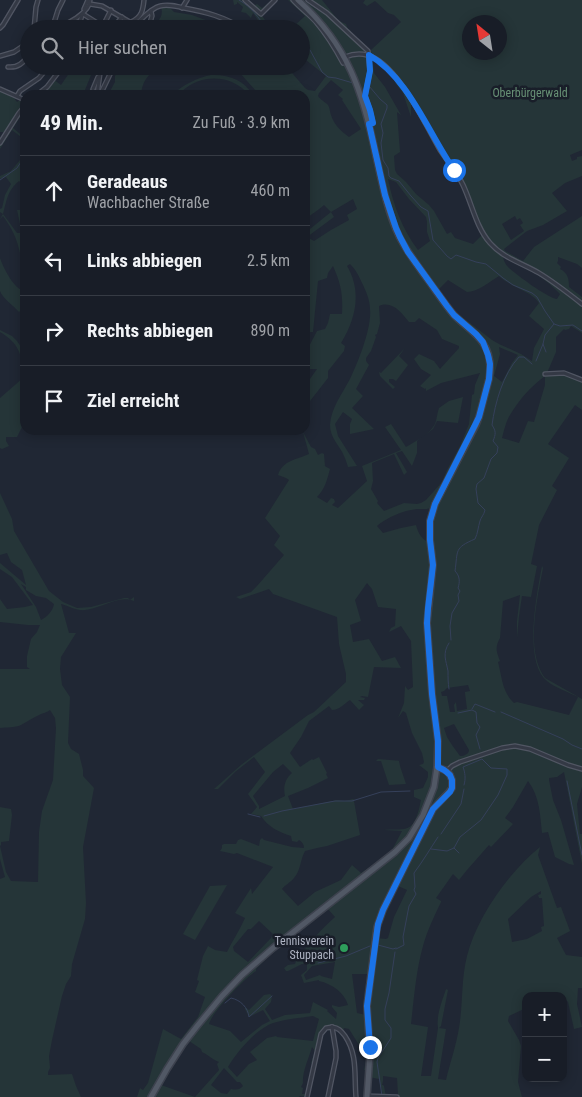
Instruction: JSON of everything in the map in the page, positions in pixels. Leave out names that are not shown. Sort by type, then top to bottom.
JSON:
[{"type":"main road","points":[[151,1097],[183,1044],[222,996],[242,976],[273,948],[382,864],[403,845],[423,815],[438,767],[438,741],[432,694],[427,623],[433,565],[430,521],[435,504],[479,417],[489,379],[490,364],[483,342],[454,315],[408,252],[400,237],[385,195],[369,124],[357,84],[326,28],[298,0]]},
{"type":"main road","points":[[367,1096],[370,1054],[367,1006],[378,924],[383,910],[433,809],[451,790],[452,780],[450,775],[438,767]]},
{"type":"main road","points":[[435,779],[438,773],[445,771]]},
{"type":"street","points":[[0,28],[18,0]]},
{"type":"street","points":[[35,20],[38,0]]},
{"type":"street","points":[[55,20],[63,0]]},
{"type":"street","points":[[136,20],[142,13],[144,0]]},
{"type":"street","points":[[182,8],[188,0]]},
{"type":"street","points":[[245,0],[261,14],[275,0]]},
{"type":"street","points":[[293,0],[315,21],[344,60],[354,54],[369,55],[381,62],[392,72],[458,175],[484,234],[489,241],[502,254],[538,272],[582,304]]},
{"type":"street","points":[[308,0],[368,50],[370,71],[365,96],[373,123],[369,124]]},
{"type":"street","points":[[80,20],[90,1],[127,20]]},
{"type":"street","points":[[142,20],[155,8],[162,5],[220,16],[227,20]]},
{"type":"street","points":[[106,20],[111,10]]},
{"type":"street","points":[[151,11],[151,20]]},
{"type":"street","points":[[72,20],[82,14]]},
{"type":"street","points":[[82,14],[92,20]]},
{"type":"street","points":[[0,56],[20,48]]},
{"type":"street","points":[[8,67],[20,65]]},
{"type":"street","points":[[21,90],[42,75]]},
{"type":"street","points":[[44,90],[56,75]]},
{"type":"street","points":[[93,89],[98,75]]},
{"type":"street","points":[[99,90],[100,75]]},
{"type":"street","points":[[102,90],[109,75]]},
{"type":"street","points":[[0,89],[20,98]]},
{"type":"street","points":[[17,96],[20,91]]},
{"type":"street","points":[[0,143],[20,112]]},
{"type":"street","points":[[545,374],[564,373],[582,380]]},
{"type":"street","points":[[445,771],[456,764],[488,752],[515,746],[530,749],[582,769]]},
{"type":"street","points":[[328,1097],[336,1058],[332,1027]]},
{"type":"street","points":[[307,1097],[321,1034],[326,1028],[332,1027],[342,1032],[352,1050],[355,1063],[356,1097]]},
{"type":"street","points":[[367,1096],[397,1097]]},
{"type":"green space","points":[[233,0],[245,0],[253,6],[257,4],[262,8],[272,0],[275,0],[261,14],[265,20],[258,20],[253,13],[251,18],[246,13],[241,12],[243,7],[237,2],[234,5]]},
{"type":"green space","name":"Oberbürgerwald","points":[[288,0],[304,0],[317,10],[318,8],[308,0],[322,0],[339,21],[346,24],[348,29],[368,50],[371,50],[401,22],[375,1],[367,6],[363,3],[365,0],[582,0],[582,150],[570,155],[572,161],[582,156],[582,176],[565,183],[552,193],[567,211],[543,225],[527,231],[504,249],[523,261],[534,247],[582,216],[582,268],[577,264],[558,257],[557,263],[567,276],[569,287],[582,297],[582,333],[571,326],[569,329],[564,329],[556,337],[556,352],[547,373],[564,373],[582,380],[582,410],[575,405],[548,444],[569,458],[552,486],[557,490],[539,525],[531,564],[537,566],[531,597],[522,596],[517,638],[520,595],[503,601],[500,638],[497,649],[503,684],[507,694],[514,703],[517,702],[569,715],[578,697],[550,683],[547,681],[540,672],[535,659],[534,640],[535,654],[545,678],[582,699],[582,787],[577,804],[580,834],[582,834],[582,864],[564,772],[557,777],[549,778],[549,780],[553,800],[574,865],[555,857],[548,832],[542,833],[537,800],[528,781],[505,818],[513,824],[491,847],[489,845],[459,880],[453,874],[436,898],[441,902],[431,924],[421,955],[411,1024],[428,1027],[421,1076],[431,1076],[441,1003],[446,989],[448,990],[439,1028],[446,1029],[438,1079],[446,1080],[459,1028],[465,965],[478,926],[506,882],[528,857],[540,847],[538,855],[557,908],[561,907],[570,931],[557,938],[566,955],[582,957],[582,988],[578,988],[577,1004],[582,1027],[574,1029],[567,1001],[567,992],[522,992],[522,1010],[509,1016],[508,1021],[521,1046],[518,1082],[522,1097],[397,1097],[397,1078],[383,1076],[382,1085],[384,1086],[386,1097],[383,1095],[379,1079],[369,1077],[366,1096],[363,1097],[367,1071],[364,1070],[366,1061],[365,1045],[359,1045],[349,1029],[344,1028],[342,1033],[335,1027],[323,1030],[315,1063],[311,1063],[315,1051],[312,1047],[301,1087],[303,1088],[302,1094],[306,1093],[306,1097],[300,1096],[299,1097],[195,1097],[137,1097],[140,1088],[143,1090],[148,1083],[163,1029],[181,1039],[198,1017],[205,997],[195,992],[199,981],[197,980],[203,956],[208,946],[215,950],[227,952],[245,918],[235,913],[251,888],[252,894],[273,867],[237,853],[220,851],[222,845],[236,844],[241,839],[259,846],[262,838],[292,847],[304,848],[303,843],[299,840],[297,842],[292,841],[291,836],[274,829],[261,816],[251,814],[257,807],[248,794],[265,772],[254,757],[218,789],[214,789],[241,765],[314,712],[346,682],[339,644],[337,617],[273,594],[269,589],[240,599],[236,597],[251,592],[284,555],[274,545],[280,536],[265,518],[289,480],[278,475],[280,470],[290,461],[309,454],[305,435],[318,455],[324,454],[325,466],[323,465],[330,469],[324,488],[317,497],[327,503],[331,498],[334,499],[335,502],[332,505],[338,508],[367,481],[362,466],[401,450],[385,427],[391,424],[406,447],[422,437],[417,441],[417,453],[412,466],[402,451],[396,453],[407,472],[404,475],[394,454],[372,463],[373,481],[371,489],[378,501],[377,503],[384,511],[404,503],[417,504],[426,500],[442,482],[469,424],[472,395],[474,394],[475,385],[480,373],[441,383],[426,391],[426,388],[420,386],[431,375],[421,369],[414,359],[419,354],[434,361],[440,369],[459,346],[442,339],[437,330],[419,318],[415,322],[409,322],[400,311],[392,306],[379,306],[380,323],[371,351],[366,358],[369,365],[356,389],[363,396],[352,408],[374,429],[350,434],[352,419],[343,412],[335,424],[338,436],[357,466],[348,467],[330,430],[330,425],[335,407],[350,379],[360,354],[367,335],[370,317],[366,292],[357,273],[350,264],[347,266],[352,276],[356,295],[353,315],[341,343],[345,346],[344,351],[328,371],[328,378],[310,401],[310,379],[317,369],[310,369],[310,344],[317,331],[325,329],[330,314],[342,314],[342,295],[333,266],[327,278],[318,281],[313,332],[310,332],[310,239],[314,241],[349,220],[347,215],[357,209],[353,199],[331,212],[324,205],[310,216],[310,90],[315,91],[326,76],[310,63],[310,20],[301,20],[305,16]],"holes":[[[369,57],[379,63],[393,78],[403,93],[411,117],[412,105],[461,185],[479,229],[486,238],[485,240],[482,235],[473,244],[455,238],[451,232],[447,234],[434,211],[397,174],[394,156],[400,152],[397,112],[401,115],[385,87],[374,73],[373,63],[370,64]],[[331,80],[343,90],[338,95],[343,99],[361,129],[349,137],[336,125],[328,106],[318,96]],[[388,179],[396,182],[426,217],[430,241],[418,250],[407,234],[399,216]],[[515,216],[517,220],[520,218],[523,223],[520,225],[524,231],[511,240],[502,224]],[[503,257],[541,277],[560,294],[557,299],[532,285],[509,268]],[[499,276],[531,295],[539,303],[529,316],[544,329],[534,348],[532,361],[492,340],[457,313],[439,289],[448,280],[467,292],[471,292]],[[499,347],[518,355],[502,382],[494,376],[500,354]],[[545,376],[545,385],[534,422],[528,421],[519,443],[502,438],[509,417],[525,394]],[[434,505],[430,543],[421,536],[416,525],[383,533],[377,526],[402,512],[414,509],[427,509]],[[367,583],[372,589],[378,607],[396,609],[395,626],[389,632],[401,626],[411,641],[413,687],[408,690],[405,686],[404,703],[398,718],[403,711],[406,713],[412,733],[422,753],[424,762],[419,765],[428,772],[423,788],[414,790],[414,797],[421,800],[416,818],[408,828],[384,830],[402,831],[392,850],[386,856],[361,873],[352,865],[341,880],[315,892],[298,906],[282,889],[296,875],[305,851],[360,835],[355,800],[353,799],[337,800],[293,809],[288,796],[328,778],[319,757],[300,767],[290,753],[309,721],[329,706],[332,710],[335,710],[350,700],[359,710],[364,705],[358,700],[364,700],[365,698],[360,697],[362,696],[368,697],[374,667],[401,668],[395,657],[382,661],[369,639],[353,642],[350,625],[361,621],[355,600]],[[468,685],[470,691],[465,692],[467,709],[457,711],[456,702],[454,705],[455,712],[450,712],[447,696],[442,696],[441,692],[447,688]],[[454,724],[469,750],[468,753],[460,756],[447,737],[444,728]],[[283,764],[292,773],[285,783],[285,796],[259,809],[253,796],[273,772]],[[396,885],[407,890],[394,917],[388,938],[376,938],[383,910]],[[541,891],[541,894],[538,895],[539,898],[542,898],[544,926],[541,927],[542,931],[527,939],[512,942],[508,919],[531,897]],[[327,908],[335,917],[310,943],[295,964],[284,968],[288,971],[302,964],[307,964],[307,970],[301,975],[304,983],[319,980],[333,986],[340,992],[348,1005],[339,1007],[332,1005],[337,1013],[336,1019],[328,1010],[313,1002],[310,1013],[285,1015],[272,1020],[265,1009],[271,1002],[272,996],[270,994],[264,995],[249,1010],[245,1007],[245,1009],[249,1017],[263,1010],[270,1021],[241,1042],[230,1031],[209,1024],[222,1004],[285,940]],[[259,921],[273,934],[248,962],[234,951],[233,947],[248,929],[251,929]],[[335,962],[332,979],[320,975],[306,980],[304,975],[312,966]],[[352,974],[371,974],[366,1015],[357,1013]],[[313,1016],[319,1019],[313,1041],[276,1036],[267,1038],[250,1052],[257,1060],[249,1064],[237,1077],[228,1067],[242,1048],[260,1030],[267,1026],[283,1020]],[[189,1041],[201,1049],[202,1052],[219,1062],[217,1064],[219,1070],[195,1097],[161,1085]],[[224,1068],[243,1086],[238,1089],[231,1089],[227,1094],[221,1093],[211,1085]]]},
{"type":"green space","points":[[167,5],[174,12],[192,15],[206,20],[159,20],[161,16],[161,6]]},
{"type":"green space","points":[[68,75],[91,75],[85,90],[42,90],[53,79],[61,85]]},
{"type":"green space","points":[[149,75],[144,82],[142,90],[111,90],[115,82],[115,76]]},
{"type":"green space","points":[[211,75],[229,77],[245,85],[249,90],[244,90],[223,79],[207,79],[192,84],[183,90],[178,90],[200,78]]},
{"type":"green space","points":[[242,75],[294,75],[308,90],[255,90]]},
{"type":"green space","points":[[98,76],[97,90],[89,90],[93,89]]},
{"type":"green space","points":[[0,91],[14,98],[17,102],[20,100],[20,118],[13,128],[20,134],[20,136],[12,130],[0,149],[0,139],[4,132],[0,132]]},
{"type":"green space","points":[[20,160],[20,182],[12,188],[3,214],[0,212],[0,209],[11,184],[6,177],[0,179],[0,176],[11,171]]},
{"type":"green space","points":[[17,210],[20,210],[20,224]]},
{"type":"green space","points":[[331,212],[334,217],[310,235],[310,229]]},
{"type":"green space","points":[[3,214],[17,233],[20,233],[20,253],[9,225],[3,216],[0,219]]},
{"type":"green space","points":[[0,258],[12,281],[20,289],[19,312],[6,300],[0,291]]},
{"type":"green space","points":[[0,330],[12,336],[17,341],[20,346],[20,356],[11,340]]},
{"type":"green space","points":[[405,348],[399,356],[408,365],[396,381],[389,379],[389,382],[395,387],[393,389],[380,376],[379,372],[381,373]]},
{"type":"green space","points":[[20,381],[20,431],[17,437],[6,437],[9,446],[2,449],[0,448],[0,398]]},
{"type":"green space","points":[[463,397],[458,423],[437,421],[433,429],[427,434],[435,424],[439,408],[449,401]]},
{"type":"green space","points":[[0,493],[12,519],[14,531],[49,591],[63,602],[77,608],[91,607],[124,598],[130,600],[114,601],[87,610],[80,610],[61,604],[69,633],[76,633],[61,657],[60,669],[62,685],[70,697],[68,743],[71,749],[79,754],[83,776],[94,788],[83,847],[85,919],[72,964],[71,976],[62,996],[49,1056],[50,1068],[48,1075],[72,1074],[81,1097],[0,1097],[0,879],[5,877],[0,859],[0,846],[6,872],[11,881],[38,882],[39,832],[42,811],[53,780],[56,728],[55,718],[50,710],[19,726],[0,728],[0,669],[30,669],[27,667],[27,656],[31,639],[40,625],[0,622],[0,599],[7,609],[33,605],[12,577],[0,569],[0,563],[26,585],[22,570],[11,562],[7,553],[0,555]],"holes":[[[21,584],[26,587],[26,590],[36,596],[46,598],[54,604],[49,614],[41,620],[36,607]]]},
{"type":"green space","points":[[542,566],[534,624],[536,610]]},
{"type":"green space","points":[[378,759],[402,761],[399,761],[406,784],[389,785],[381,761],[376,761]]},
{"type":"green space","points":[[0,807],[11,809],[12,815],[9,841],[1,842],[1,846],[0,845]]},
{"type":"green space","points":[[227,885],[195,940],[183,934],[210,886]]},
{"type":"waterway","points":[[239,0],[261,20]]},
{"type":"waterway","points":[[138,20],[143,15],[145,5]]},
{"type":"waterway","points":[[310,50],[322,72],[328,77],[353,83]]},
{"type":"waterway","points":[[369,86],[387,105],[381,124],[383,133],[381,143],[383,160],[388,168],[389,176],[399,181],[421,207],[428,211],[433,240],[451,259],[456,255],[486,264],[513,285],[532,293],[537,297],[554,324],[560,326],[573,325],[582,331]]},
{"type":"waterway","points":[[0,180],[17,168],[20,164]]},
{"type":"waterway","points":[[536,361],[545,335],[554,324]]},
{"type":"waterway","points":[[543,344],[546,352]]},
{"type":"waterway","points":[[451,640],[450,626],[452,613],[459,601],[458,595],[460,591],[458,588],[459,577],[455,571],[457,554],[458,550],[475,539],[477,534],[480,520],[485,510],[478,503],[477,484],[484,478],[491,459],[497,453],[498,447],[493,441],[495,433],[492,425],[495,407],[504,380],[519,357],[524,357],[532,364]]},
{"type":"waterway","points":[[449,643],[445,654],[449,689]]},
{"type":"waterway","points":[[472,709],[475,704],[495,712]]},
{"type":"waterway","points":[[458,713],[472,710],[476,712],[477,723],[480,727],[476,735],[480,749]]},
{"type":"waterway","points":[[501,712],[582,749]]},
{"type":"waterway","points":[[431,849],[447,851],[454,848],[460,837],[481,820],[498,795],[507,775],[507,769],[491,768],[482,759],[463,767],[464,785]]},
{"type":"waterway","points":[[567,781],[582,855]]},
{"type":"waterway","points":[[441,834],[461,804],[464,789]]},
{"type":"waterway","points":[[264,816],[335,801],[352,801],[381,792],[410,791]]},
{"type":"waterway","points":[[248,814],[260,817]]},
{"type":"waterway","points":[[396,949],[404,945],[403,937],[409,906],[416,894],[414,890],[414,873],[438,837]]},
{"type":"waterway","points":[[454,848],[459,853]]},
{"type":"waterway","points":[[389,903],[397,888]]},
{"type":"waterway","points":[[378,945],[396,948]]},
{"type":"waterway","points":[[318,963],[346,956],[370,946]]},
{"type":"waterway","points":[[382,1096],[377,1062],[391,1038],[391,1028],[385,1020],[385,1009],[395,952]]},
{"type":"waterway","points":[[225,1003],[231,998],[238,1001],[246,1008],[249,1017],[272,996]]},
{"type":"place","name":"Tennisverein Stuppach","points":[[344,948]]},
{"type":"route","points":[[370,1047],[367,1021],[368,991],[379,920],[433,809],[450,792],[452,785],[452,778],[449,773],[438,767],[438,741],[432,694],[427,616],[433,565],[430,525],[435,504],[479,417],[490,373],[489,359],[483,342],[447,306],[408,252],[396,228],[385,195],[369,124],[373,123],[365,96],[370,71],[369,55],[381,62],[399,81],[454,170]]}]
